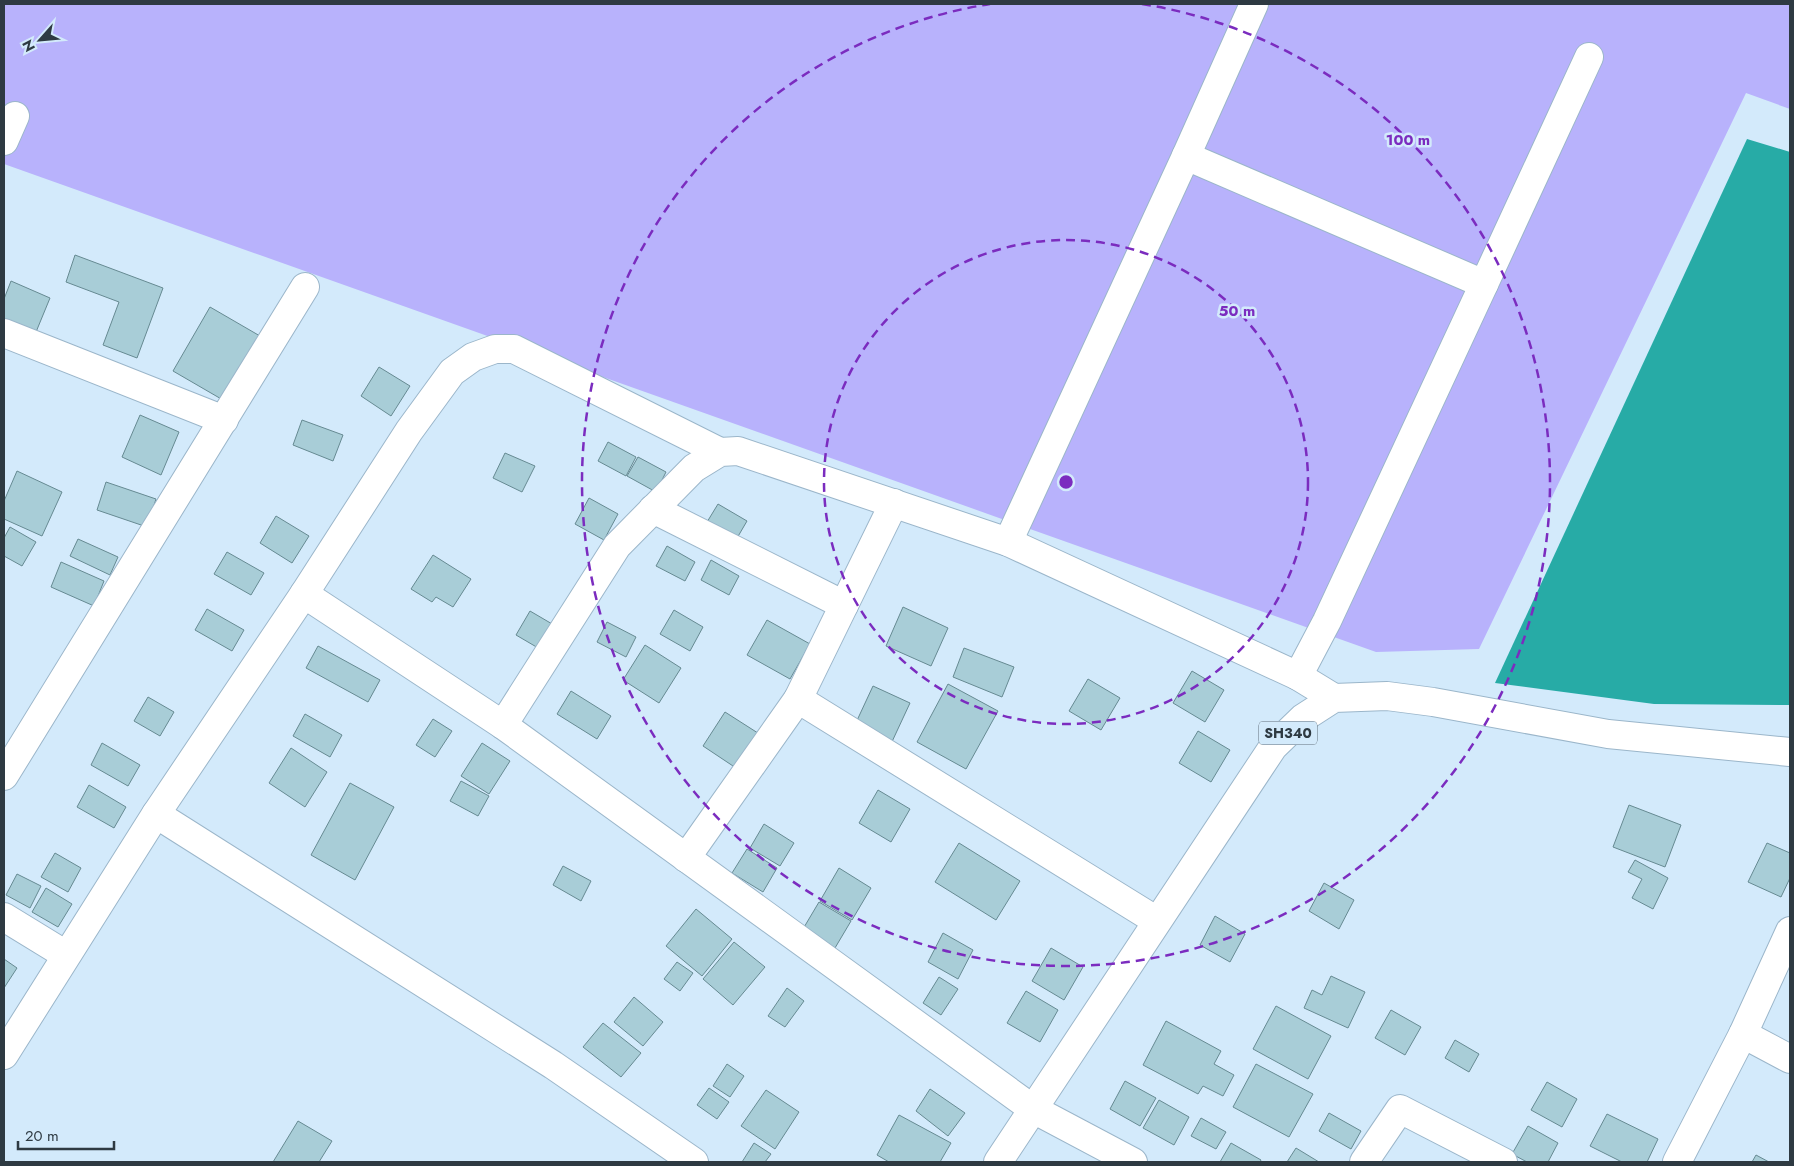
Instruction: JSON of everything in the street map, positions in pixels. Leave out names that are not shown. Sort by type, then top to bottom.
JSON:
[{"type":"street","points":[[1008,542],[1254,4]]},
{"type":"street","points":[[1298,676],[1327,621],[1589,57]]},
{"type":"street","points":[[4,141],[15,116]]},
{"type":"street","points":[[1186,156],[1484,284]]},
{"type":"street","points":[[4,776],[305,287]]},
{"type":"street","points":[[4,333],[224,420]]},
{"type":"street","points":[[4,1055],[156,814],[304,594],[410,431],[452,372],[473,357],[495,349],[514,349],[720,452]]},
{"type":"street","points":[[504,725],[617,546],[694,468],[720,452],[738,451],[1008,542],[1298,676],[1334,698],[1387,696],[1433,702],[1608,734],[1790,752]]},
{"type":"street","points":[[686,858],[798,699],[894,503]]},
{"type":"street","points":[[653,509],[844,605]]},
{"type":"street","points":[[304,594],[504,725],[1033,1109],[1133,1162]]},
{"type":"street","name":"SH340","points":[[998,1162],[1273,747],[1303,718],[1334,698]]},
{"type":"street","points":[[798,699],[1157,921]]},
{"type":"street","points":[[156,814],[553,1065],[694,1162]]},
{"type":"street","points":[[4,918],[66,955]]},
{"type":"street","points":[[1677,1162],[1743,1034],[1790,931]]},
{"type":"street","points":[[1743,1034],[1790,1059]]},
{"type":"street","points":[[1364,1162],[1400,1110],[1475,1156],[1503,1162]]},
{"type":"shaded area","points":[[4,4],[1790,4],[1790,109],[1746,93],[1479,649],[1376,652],[4,164]]},
{"type":"shaded area","points":[[1747,139],[1790,152],[1790,705],[1654,704],[1495,683]]},
{"type":"building","points":[[75,255],[163,288],[137,358],[103,345],[119,302],[66,282]]},
{"type":"building","points":[[11,281],[50,298],[36,332],[4,319],[4,299]]},
{"type":"building","points":[[210,307],[260,336],[223,400],[173,371]]},
{"type":"building","points":[[379,367],[410,386],[391,416],[361,396]]},
{"type":"building","points":[[140,415],[179,432],[161,475],[122,457]]},
{"type":"building","points":[[302,420],[343,435],[333,461],[293,445]]},
{"type":"building","points":[[608,442],[636,457],[626,476],[598,461]]},
{"type":"building","points":[[505,453],[535,466],[522,492],[493,478]]},
{"type":"building","points":[[638,457],[666,472],[656,492],[627,476]]},
{"type":"building","points":[[17,471],[62,492],[42,536],[4,519],[4,501]]},
{"type":"building","points":[[106,482],[156,499],[147,527],[97,510]]},
{"type":"building","points":[[589,498],[618,514],[604,540],[575,524]]},
{"type":"building","points":[[718,504],[747,521],[733,545],[704,527]]},
{"type":"building","points":[[276,516],[309,536],[292,563],[260,543]]},
{"type":"building","points":[[10,527],[36,542],[22,566],[4,556],[4,538]]},
{"type":"building","points":[[78,539],[118,557],[110,575],[70,556]]},
{"type":"building","points":[[667,546],[695,562],[685,581],[656,566]]},
{"type":"building","points":[[227,552],[264,573],[251,595],[214,574]]},
{"type":"building","points":[[433,555],[471,579],[453,607],[436,597],[432,602],[411,589]]},
{"type":"building","points":[[711,560],[739,576],[729,595],[701,580]]},
{"type":"building","points":[[61,562],[104,581],[94,606],[51,587]]},
{"type":"building","points":[[903,607],[948,628],[931,666],[886,646]]},
{"type":"building","points":[[207,609],[244,630],[232,651],[195,630]]},
{"type":"building","points":[[674,610],[703,627],[690,651],[660,634]]},
{"type":"building","points":[[530,611],[559,628],[545,652],[516,635]]},
{"type":"building","points":[[767,620],[810,644],[790,679],[747,655]]},
{"type":"building","points":[[607,622],[636,637],[626,657],[597,642]]},
{"type":"building","points":[[645,645],[681,668],[659,703],[623,680]]},
{"type":"building","points":[[318,646],[380,680],[368,702],[306,668]]},
{"type":"building","points":[[964,648],[1014,667],[1002,697],[953,677]]},
{"type":"building","points":[[1192,671],[1224,690],[1205,722],[1173,703]]},
{"type":"building","points":[[1088,679],[1120,698],[1101,730],[1069,711]]},
{"type":"building","points":[[948,684],[998,711],[966,769],[917,742]]},
{"type":"building","points":[[873,686],[910,703],[890,746],[853,729]]},
{"type":"building","points":[[571,691],[611,716],[597,739],[557,714]]},
{"type":"building","points":[[148,697],[174,712],[160,736],[134,721]]},
{"type":"building","points":[[725,712],[761,735],[739,770],[703,746]]},
{"type":"building","points":[[305,714],[342,735],[330,757],[293,736]]},
{"type":"building","points":[[433,719],[452,731],[435,757],[416,745]]},
{"type":"building","points":[[1198,731],[1230,750],[1211,782],[1179,763]]},
{"type":"building","points":[[102,743],[140,765],[128,786],[91,765]]},
{"type":"building","points":[[482,743],[510,761],[489,794],[461,776]]},
{"type":"building","points":[[291,748],[327,772],[305,807],[269,783]]},
{"type":"building","points":[[461,781],[489,796],[478,816],[450,801]]},
{"type":"building","points":[[350,783],[394,807],[355,880],[311,855]]},
{"type":"building","points":[[89,785],[126,807],[114,828],[77,807]]},
{"type":"building","points":[[878,790],[910,809],[891,842],[859,823]]},
{"type":"building","points":[[1629,805],[1681,825],[1665,867],[1613,847]]},
{"type":"building","points":[[764,824],[794,843],[780,866],[750,848]]},
{"type":"building","points":[[959,843],[1020,881],[996,920],[935,882]]},
{"type":"building","points":[[1767,843],[1790,853],[1790,878],[1781,897],[1748,882]]},
{"type":"building","points":[[747,849],[777,868],[763,892],[732,873]]},
{"type":"building","points":[[55,853],[81,868],[68,892],[41,877]]},
{"type":"building","points":[[1635,860],[1668,878],[1653,909],[1632,898],[1642,879],[1628,872]]},
{"type":"building","points":[[563,866],[591,881],[581,901],[553,885]]},
{"type":"building","points":[[839,868],[871,888],[852,920],[820,901]]},
{"type":"building","points":[[17,874],[41,886],[30,908],[6,895]]},
{"type":"building","points":[[1324,883],[1354,900],[1339,929],[1309,911]]},
{"type":"building","points":[[46,888],[72,904],[58,927],[32,912]]},
{"type":"building","points":[[819,902],[851,921],[832,953],[800,934]]},
{"type":"building","points":[[696,909],[732,939],[702,976],[666,946]]},
{"type":"building","points":[[1215,916],[1245,934],[1230,962],[1200,945]]},
{"type":"building","points":[[943,933],[973,950],[958,979],[928,962]]},
{"type":"building","points":[[734,942],[765,967],[733,1005],[703,979]]},
{"type":"building","points":[[1051,948],[1083,967],[1064,1000],[1032,981]]},
{"type":"building","points":[[4,959],[17,968],[4,988]]},
{"type":"building","points":[[677,962],[693,973],[680,991],[664,979]]},
{"type":"building","points":[[1331,976],[1365,992],[1348,1028],[1304,1008],[1312,990],[1322,995]]},
{"type":"building","points":[[939,977],[958,989],[941,1015],[923,1003]]},
{"type":"building","points":[[787,988],[804,1001],[785,1027],[768,1016]]},
{"type":"building","points":[[1026,991],[1058,1010],[1040,1042],[1007,1023]]},
{"type":"building","points":[[634,997],[663,1022],[643,1046],[614,1022]]},
{"type":"building","points":[[1276,1006],[1331,1036],[1308,1079],[1253,1049]]},
{"type":"building","points":[[1391,1010],[1421,1027],[1405,1055],[1375,1038]]},
{"type":"building","points":[[1166,1021],[1221,1051],[1214,1064],[1234,1075],[1223,1096],[1203,1086],[1198,1094],[1143,1065]]},
{"type":"building","points":[[603,1023],[641,1053],[621,1077],[583,1047]]},
{"type":"building","points":[[1455,1040],[1479,1054],[1469,1072],[1445,1058]]},
{"type":"building","points":[[727,1064],[744,1076],[730,1097],[713,1086]]},
{"type":"building","points":[[1256,1064],[1313,1094],[1289,1137],[1233,1107]]},
{"type":"building","points":[[1125,1081],[1156,1098],[1140,1126],[1110,1109]]},
{"type":"building","points":[[1547,1082],[1577,1099],[1562,1127],[1531,1110]]},
{"type":"building","points":[[709,1088],[729,1102],[717,1119],[697,1105]]},
{"type":"building","points":[[930,1089],[965,1113],[948,1136],[916,1111]]},
{"type":"building","points":[[766,1090],[799,1112],[775,1149],[741,1126]]},
{"type":"building","points":[[1159,1100],[1189,1117],[1174,1145],[1143,1128]]},
{"type":"building","points":[[1329,1113],[1361,1131],[1351,1149],[1319,1131]]},
{"type":"building","points":[[1607,1114],[1658,1139],[1647,1162],[1622,1162],[1590,1146]]},
{"type":"building","points":[[899,1115],[951,1143],[940,1162],[889,1162],[877,1155]]},
{"type":"building","points":[[1201,1118],[1226,1132],[1216,1149],[1191,1136]]},
{"type":"building","points":[[298,1121],[332,1141],[319,1162],[273,1162]]},
{"type":"building","points":[[1528,1126],[1558,1143],[1548,1162],[1527,1162],[1512,1154]]},
{"type":"building","points":[[754,1143],[771,1154],[765,1162],[742,1162]]},
{"type":"building","points":[[1231,1143],[1261,1160],[1260,1162],[1220,1162]]},
{"type":"building","points":[[1296,1148],[1319,1162],[1287,1162]]},
{"type":"building","points":[[1756,1155],[1769,1162],[1752,1162]]}]
